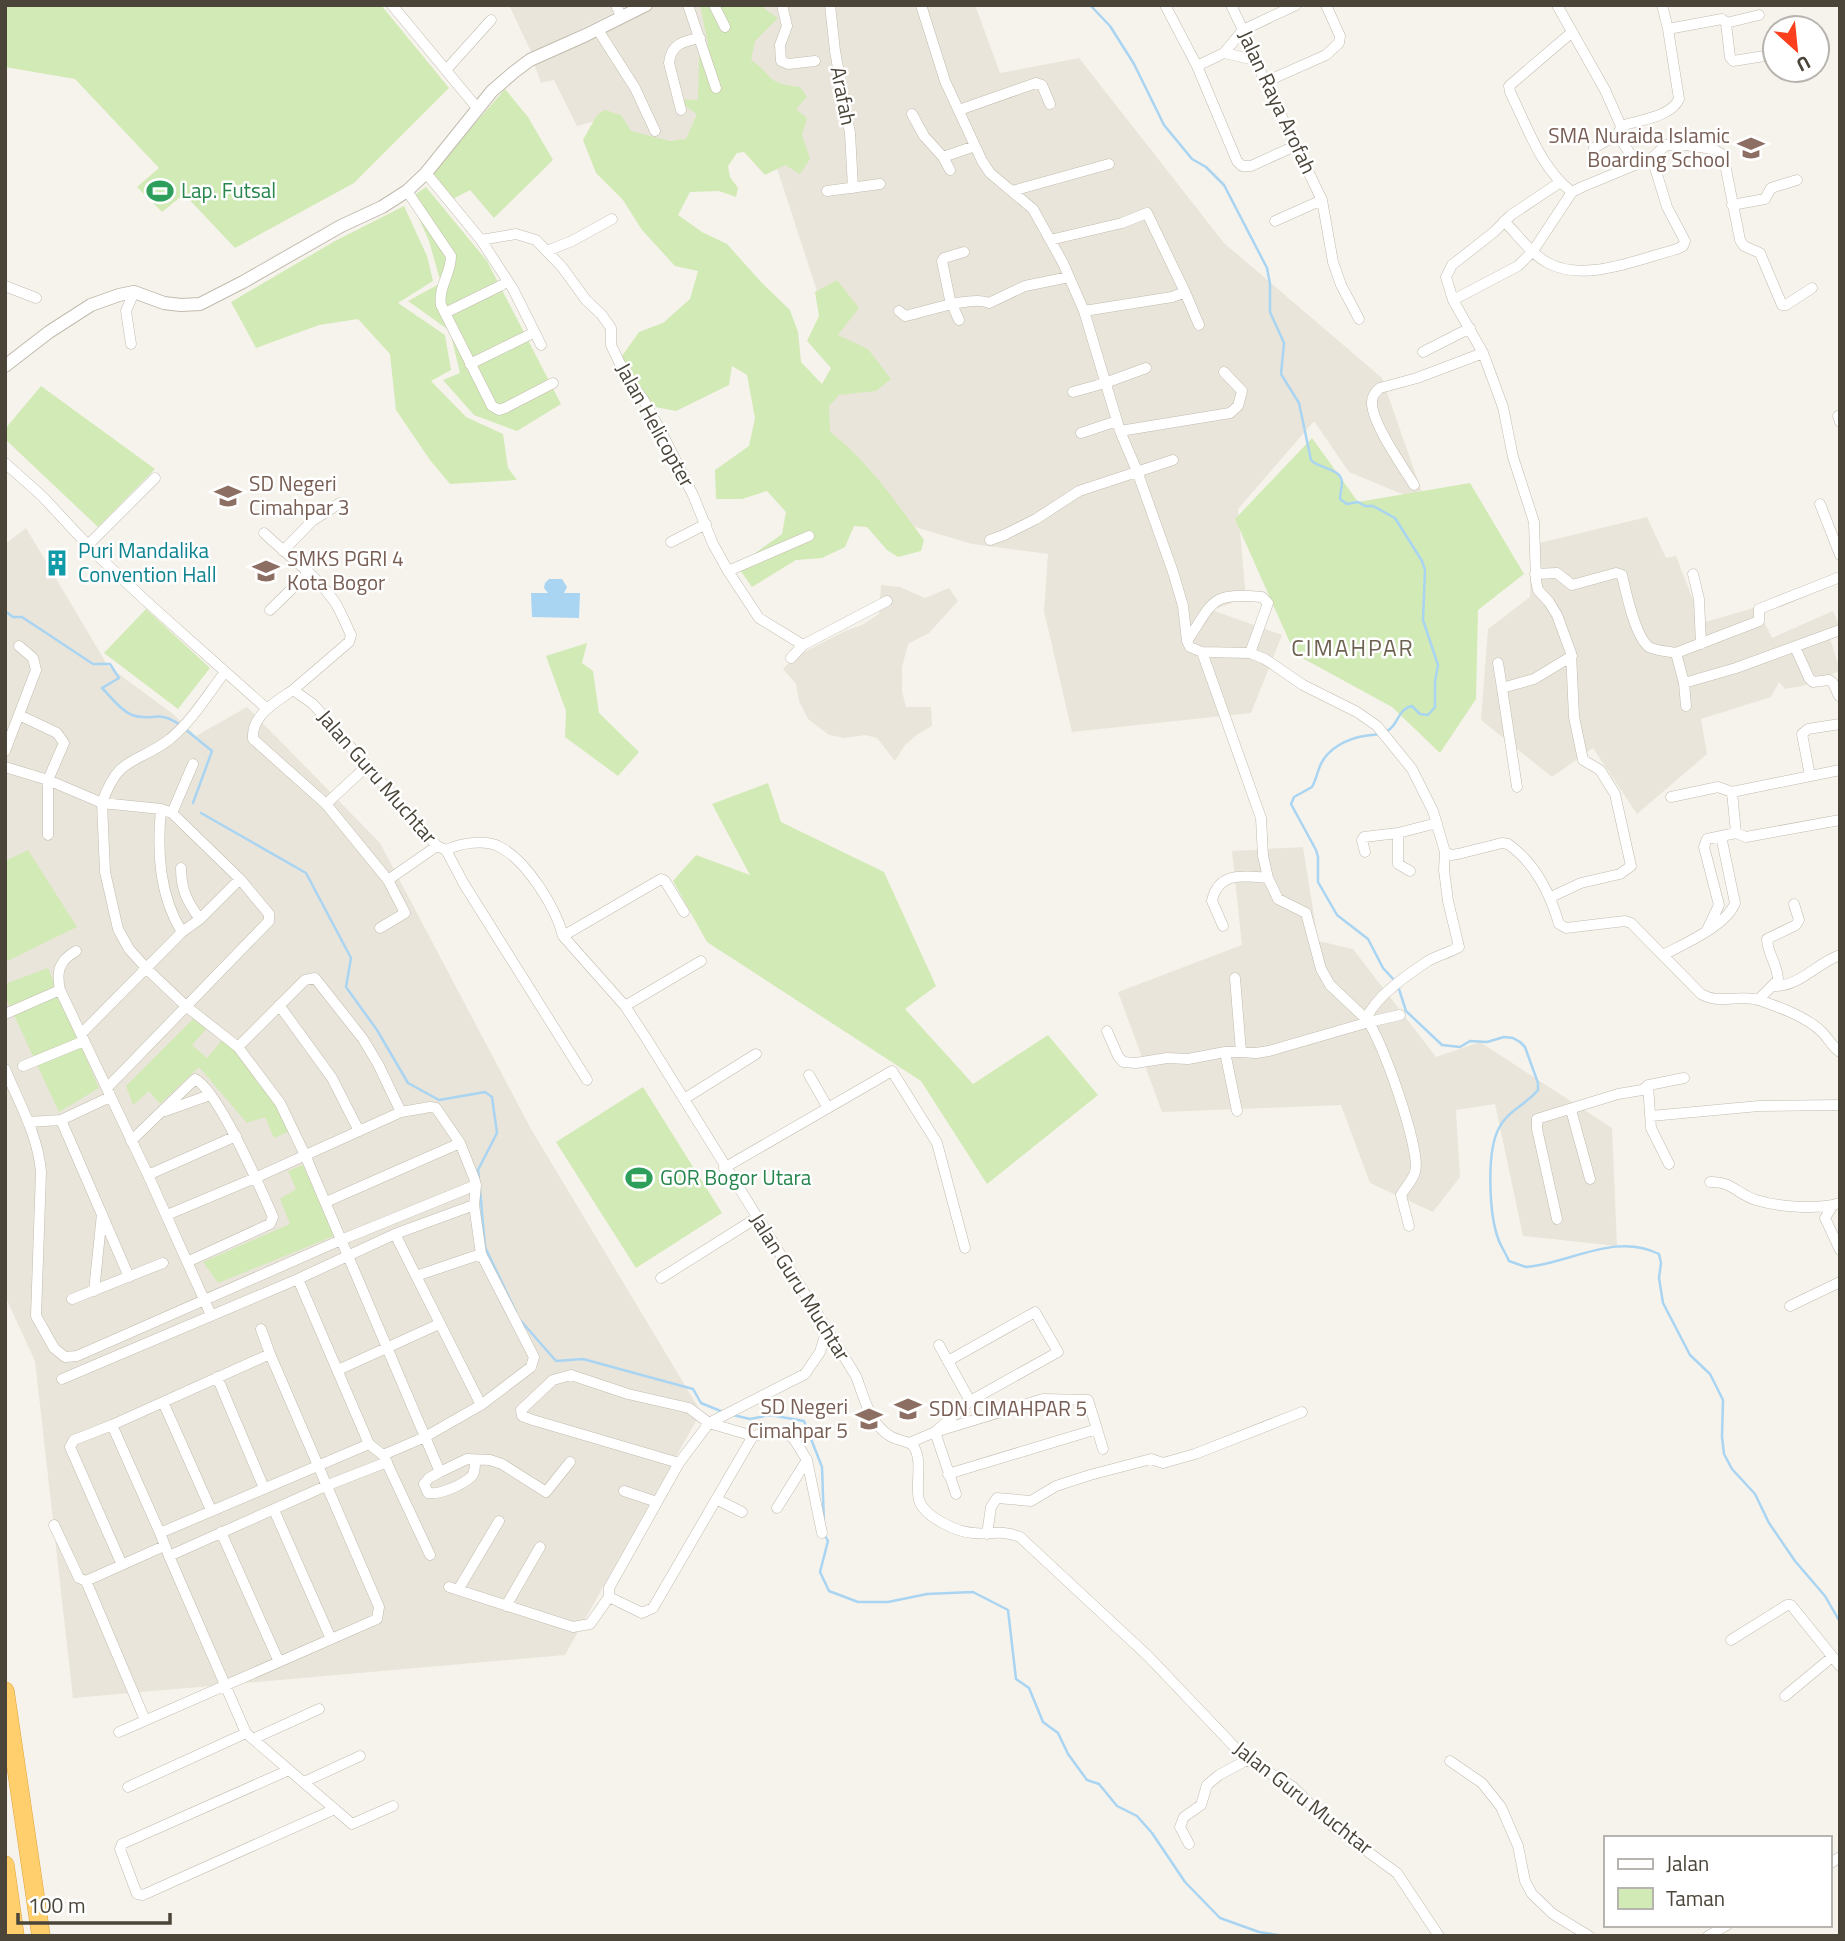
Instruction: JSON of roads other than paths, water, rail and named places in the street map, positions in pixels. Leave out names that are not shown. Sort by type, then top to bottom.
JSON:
[{"type":"highway","points":[[5,1691],[41,1936]]},
{"type":"highway","points":[[5,1865],[15,1936]]},
{"type":"street","points":[[392,5],[478,108]]},
{"type":"street","points":[[5,366],[78,313],[119,295],[134,292],[164,303],[200,304],[407,191],[426,173],[492,91],[530,60],[598,30],[619,11],[646,5]]},
{"type":"street","points":[[688,5],[716,88]]},
{"type":"street","points":[[714,5],[725,27]]},
{"type":"street","points":[[782,5],[787,26],[780,44],[781,61],[788,64],[815,61]]},
{"type":"street","name":"Arafah","points":[[830,5],[835,51],[850,133],[853,188]]},
{"type":"street","points":[[921,5],[945,81],[975,146],[990,173],[1033,209],[1069,276],[1084,312],[1118,426],[1137,471],[1183,606],[1187,641],[1193,649],[1202,652],[1250,653],[1265,659],[1324,697],[1357,712],[1387,737],[1412,769],[1426,794],[1445,852],[1448,901],[1459,947],[1428,961],[1391,989],[1372,1009],[1368,1020]]},
{"type":"street","points":[[1165,5],[1197,66],[1237,161],[1242,166],[1251,166],[1295,146]]},
{"type":"street","name":"Jalan Raya Arofah","points":[[1231,5],[1322,200],[1341,285],[1359,319]]},
{"type":"street","points":[[1197,66],[1224,53],[1244,30],[1296,5]]},
{"type":"street","points":[[1265,82],[1326,55],[1339,43],[1340,36],[1326,5]]},
{"type":"street","points":[[1557,5],[1605,90],[1620,130],[1637,164]]},
{"type":"street","points":[[1594,148],[1620,130],[1676,106],[1679,99],[1662,5]]},
{"type":"street","points":[[1668,29],[1720,19],[1726,23],[1759,15]]},
{"type":"street","points":[[446,70],[491,20]]},
{"type":"street","points":[[1726,23],[1730,57],[1733,61],[1761,57]]},
{"type":"street","points":[[598,30],[635,88],[655,131]]},
{"type":"street","points":[[1571,33],[1509,86],[1549,169],[1559,183],[1572,192]]},
{"type":"street","points":[[681,110],[669,63],[670,55],[672,48],[677,45],[700,38]]},
{"type":"street","points":[[1224,53],[1255,60]]},
{"type":"street","points":[[959,110],[1036,83],[1042,85],[1050,104]]},
{"type":"street","points":[[912,114],[924,136],[943,157],[950,170]]},
{"type":"street","points":[[1453,300],[1518,266],[1533,251],[1572,192],[1652,158],[1666,145],[1696,146],[1720,153],[1726,164],[1740,240],[1744,246],[1760,253],[1782,304],[1812,288]]},
{"type":"street","points":[[943,157],[975,146]]},
{"type":"street","points":[[1504,221],[1546,262],[1569,271],[1587,272],[1683,246],[1685,241],[1667,207],[1652,158]]},
{"type":"street","points":[[1012,191],[1109,164]]},
{"type":"street","points":[[426,173],[481,240],[513,289],[541,345]]},
{"type":"street","points":[[1732,205],[1765,198],[1771,188],[1797,180]]},
{"type":"street","points":[[1551,897],[1581,883],[1620,874],[1631,866],[1615,794],[1600,770],[1583,760],[1573,702],[1572,656],[1557,615],[1538,590],[1535,574],[1535,528],[1513,457],[1503,407],[1483,353],[1453,300],[1446,277],[1451,265],[1504,221],[1559,183]]},
{"type":"street","points":[[827,191],[880,184]]},
{"type":"street","points":[[407,191],[451,256],[451,268],[439,295],[445,313],[492,406],[499,410],[554,383]]},
{"type":"street","name":"Jalan Raya Arofah","points":[[1275,221],[1322,200]]},
{"type":"street","points":[[1050,240],[1122,223],[1147,213],[1199,325]]},
{"type":"street","points":[[547,251],[612,219]]},
{"type":"street","name":"Jalan Helicopter","points":[[481,240],[516,234],[536,240],[611,328],[611,345],[626,376],[643,399],[663,436],[728,571],[760,618],[803,645]]},
{"type":"street","points":[[959,320],[952,305],[942,261],[964,252]]},
{"type":"street","points":[[899,311],[905,316],[983,300],[989,303],[1025,286],[1069,276]]},
{"type":"street","points":[[445,313],[502,285]]},
{"type":"street","points":[[5,286],[36,298]]},
{"type":"street","points":[[131,344],[126,311],[134,292]]},
{"type":"street","points":[[1084,312],[1172,298],[1185,292]]},
{"type":"street","points":[[1423,352],[1470,328]]},
{"type":"street","points":[[470,364],[529,335]]},
{"type":"street","points":[[1414,485],[1383,434],[1372,403],[1375,392],[1483,353]]},
{"type":"street","points":[[1073,392],[1146,368]]},
{"type":"street","points":[[1081,433],[1230,413],[1238,406],[1242,391],[1224,372]]},
{"type":"street","points":[[990,540],[1036,519],[1079,491],[1173,460]]},
{"type":"street","points":[[5,463],[42,496],[89,545],[266,708]]},
{"type":"street","points":[[89,545],[155,478]]},
{"type":"street","points":[[283,551],[312,521],[340,503]]},
{"type":"street","points":[[1820,504],[1835,530],[1840,555]]},
{"type":"street","points":[[671,542],[706,524]]},
{"type":"street","points":[[264,533],[309,572],[336,604],[351,635],[349,642],[293,690],[266,708],[255,724],[253,739],[326,804],[388,880],[405,913],[380,928]]},
{"type":"street","points":[[728,571],[808,536]]},
{"type":"street","points":[[270,610],[309,572]]},
{"type":"street","points":[[1535,574],[1557,573],[1572,585],[1616,573],[1622,575],[1642,639],[1650,648],[1676,653],[1759,621],[1759,609],[1840,577]]},
{"type":"street","points":[[1693,574],[1699,599],[1702,644]]},
{"type":"street","points":[[1187,641],[1218,598],[1227,595],[1262,597],[1268,603],[1250,653]]},
{"type":"street","points":[[791,658],[803,645],[887,601]]},
{"type":"street","points":[[1684,683],[1736,668],[1840,630]]},
{"type":"street","points":[[5,751],[36,670],[33,658],[19,646]]},
{"type":"street","points":[[1795,647],[1809,678],[1813,682],[1829,680],[1839,696]]},
{"type":"street","points":[[1202,652],[1261,818],[1263,856],[1268,878],[1278,899],[1306,913],[1321,969],[1330,985],[1368,1020],[1400,1097],[1416,1158],[1415,1173],[1401,1195],[1409,1226]]},
{"type":"street","points":[[1676,653],[1684,683],[1686,706]]},
{"type":"street","points":[[1502,688],[1534,679],[1572,656]]},
{"type":"street","points":[[1498,663],[1517,788]]},
{"type":"street","points":[[225,672],[188,721],[170,738],[124,765],[109,784],[102,803],[105,872],[114,920],[124,942],[147,969],[187,1007],[239,1047],[280,1103],[306,1155],[440,1472]]},
{"type":"street","name":"Jalan Guru Muchtar","points":[[293,690],[313,704],[441,848],[476,844],[499,846],[527,871],[541,891],[563,936],[625,1006],[684,1099],[724,1168],[758,1217],[856,1376],[873,1420],[891,1437],[909,1443],[917,1455],[920,1503],[928,1512],[969,1533],[1006,1531],[1020,1537],[1148,1656],[1247,1760],[1292,1786],[1331,1825],[1397,1873],[1439,1936]]},
{"type":"street","points":[[19,715],[61,738],[62,748],[48,780],[48,835]]},
{"type":"street","points":[[1810,776],[1802,734],[1808,729],[1840,723]]},
{"type":"street","points":[[182,932],[173,915],[159,861],[166,811],[193,764]]},
{"type":"street","points":[[326,804],[367,766]]},
{"type":"street","points":[[5,767],[48,780],[102,803],[166,811],[240,879],[267,911],[269,921],[108,1093],[61,1120],[28,1122]]},
{"type":"street","points":[[1671,797],[1718,787],[1731,792],[1840,770]]},
{"type":"street","points":[[1731,792],[1736,834]]},
{"type":"street","points":[[1707,930],[1718,905],[1704,847],[1707,839],[1736,834],[1745,837],[1840,820]]},
{"type":"street","points":[[1365,852],[1362,840],[1364,837],[1437,822]]},
{"type":"street","points":[[1398,832],[1398,864],[1410,871]]},
{"type":"street","points":[[1663,955],[1707,930],[1732,911],[1735,902],[1721,836]]},
{"type":"street","points":[[1445,852],[1451,855],[1502,843],[1508,844],[1540,878],[1551,897],[1559,923],[1566,928],[1625,921],[1631,923],[1701,994],[1711,1000],[1741,997],[1758,1000],[1795,1015],[1821,1031],[1838,1048]]},
{"type":"street","points":[[388,880],[441,848],[587,1080]]},
{"type":"street","points":[[181,868],[185,897],[200,919]]},
{"type":"street","points":[[1223,926],[1212,901],[1225,879],[1236,876],[1268,878]]},
{"type":"street","points":[[23,1066],[82,1037],[182,932],[200,919],[240,879]]},
{"type":"street","points":[[563,936],[661,879],[665,881],[684,912]]},
{"type":"street","points":[[1758,1000],[1775,986],[1778,980],[1768,939],[1796,925],[1799,920],[1794,904]]},
{"type":"street","points":[[76,951],[62,962],[58,970],[60,990],[167,1215],[211,1315]]},
{"type":"street","points":[[1775,986],[1795,982],[1823,962],[1840,955]]},
{"type":"street","points":[[625,1006],[701,961]]},
{"type":"street","points":[[239,1047],[305,980],[315,978],[363,1039],[401,1112]]},
{"type":"street","points":[[1235,978],[1241,1052]]},
{"type":"street","points":[[5,1014],[60,990]]},
{"type":"street","points":[[279,1005],[332,1078],[359,1131]]},
{"type":"street","points":[[1107,1031],[1123,1062],[1194,1058],[1225,1052],[1256,1054],[1368,1020],[1400,1015]]},
{"type":"street","points":[[1225,1052],[1237,1111]]},
{"type":"street","points":[[684,1099],[756,1054]]},
{"type":"street","points":[[5,1069],[37,1145],[41,1172],[36,1316],[58,1353],[65,1357],[77,1356],[341,1240],[476,1185]]},
{"type":"street","points":[[724,1168],[892,1071],[937,1143],[965,1248]]},
{"type":"street","points":[[809,1075],[828,1108]]},
{"type":"street","points":[[1557,1219],[1536,1122],[1539,1117],[1571,1110],[1618,1094],[1642,1090],[1648,1085],[1684,1078]]},
{"type":"street","points":[[131,1141],[195,1079],[236,1136],[273,1217],[270,1223],[187,1262]]},
{"type":"street","points":[[1648,1085],[1651,1128],[1669,1164]]},
{"type":"street","points":[[162,1113],[209,1095]]},
{"type":"street","points":[[1651,1116],[1759,1106],[1840,1105]]},
{"type":"street","points":[[86,1581],[122,1565],[221,1532],[385,1459],[481,1405],[531,1367],[534,1357],[481,1254],[474,1205],[476,1185],[460,1143],[436,1108],[401,1112],[167,1215]]},
{"type":"street","points":[[1571,1110],[1590,1179]]},
{"type":"street","points":[[61,1120],[129,1277]]},
{"type":"street","points":[[148,1175],[236,1136]]},
{"type":"street","points":[[326,1202],[460,1143]]},
{"type":"street","points":[[1710,1182],[1724,1182],[1756,1200],[1821,1208],[1836,1204]]},
{"type":"street","points":[[1836,1204],[1825,1218],[1840,1250]]},
{"type":"street","points":[[62,1378],[298,1279],[395,1234],[474,1205]]},
{"type":"street","points":[[94,1290],[102,1214]]},
{"type":"street","points":[[662,1278],[758,1217]]},
{"type":"street","points":[[395,1234],[481,1405]]},
{"type":"street","points":[[416,1276],[481,1254]]},
{"type":"street","points":[[72,1299],[163,1263]]},
{"type":"street","points":[[298,1279],[369,1444],[385,1459],[430,1555]]},
{"type":"street","points":[[1790,1306],[1840,1282]]},
{"type":"street","points":[[935,1432],[970,1401],[1058,1352],[1035,1312],[948,1361]]},
{"type":"street","points":[[338,1370],[439,1324]]},
{"type":"street","points":[[119,1732],[377,1619],[379,1607],[261,1329]]},
{"type":"street","points":[[499,1521],[454,1589],[550,1622],[579,1628],[590,1624],[608,1597],[609,1588],[679,1463],[709,1423],[805,1374],[820,1352],[827,1329]]},
{"type":"street","points":[[939,1345],[970,1401]]},
{"type":"street","points":[[122,1565],[70,1447],[74,1440],[270,1354]]},
{"type":"street","points":[[679,1463],[533,1420],[522,1416],[521,1410],[553,1380],[571,1375],[628,1394],[689,1408],[709,1423],[753,1436],[774,1432],[787,1434],[794,1439],[807,1460],[822,1532]]},
{"type":"street","points":[[217,1377],[264,1488]]},
{"type":"street","points":[[909,1443],[935,1432],[1043,1399],[1088,1400],[1103,1449]]},
{"type":"street","points":[[163,1402],[211,1510]]},
{"type":"street","points":[[987,1534],[991,1507],[997,1498],[1031,1501],[1056,1486],[1139,1462],[1151,1459],[1163,1463],[1195,1454],[1302,1412]]},
{"type":"street","points":[[112,1425],[249,1736],[352,1824],[393,1806]]},
{"type":"street","points":[[948,1474],[1097,1429]]},
{"type":"street","points":[[935,1432],[956,1494]]},
{"type":"street","points":[[608,1597],[642,1613],[651,1610],[753,1436]]},
{"type":"street","points":[[160,1533],[369,1444]]},
{"type":"street","points":[[475,1461],[475,1471],[471,1477],[436,1494],[428,1493],[424,1484],[429,1478],[467,1459],[490,1460],[502,1464],[546,1492],[570,1462]]},
{"type":"street","points":[[778,1508],[807,1460]]},
{"type":"street","points":[[624,1491],[657,1502]]},
{"type":"street","points":[[716,1499],[741,1511]]},
{"type":"street","points":[[274,1510],[331,1639]]},
{"type":"street","points":[[54,1525],[79,1578],[86,1581],[145,1720]]},
{"type":"street","points":[[221,1532],[279,1662]]},
{"type":"street","points":[[506,1606],[540,1547]]},
{"type":"street","points":[[1731,1640],[1791,1605],[1840,1666]]},
{"type":"street","points":[[1785,1696],[1832,1657]]},
{"type":"street","points":[[128,1787],[319,1709]]},
{"type":"street","points":[[303,1782],[360,1756]]},
{"type":"street","points":[[1189,1844],[1180,1827],[1182,1820],[1201,1805],[1207,1785],[1219,1775],[1247,1760]]},
{"type":"street","points":[[1450,1761],[1482,1783],[1497,1801],[1518,1846],[1525,1881],[1532,1894],[1553,1914],[1589,1936]]},
{"type":"street","points":[[289,1770],[122,1844],[120,1849],[137,1894],[143,1895],[335,1809]]},
{"type":"street","points":[[1707,1936],[1723,1927]]},
{"type":"water","points":[[549,579],[562,579],[567,587],[564,593],[580,593],[579,618],[532,617],[531,593],[548,593],[544,588]]},
{"type":"waterway","points":[[1090,5],[1110,26],[1134,64],[1164,125],[1192,159],[1206,167],[1224,185],[1267,268],[1270,312],[1284,343],[1281,374],[1299,403],[1311,460],[1341,477],[1340,499],[1347,504],[1358,502],[1373,506],[1395,518],[1425,570],[1423,620],[1438,665],[1435,707],[1428,715],[1420,714],[1412,706],[1407,708],[1387,731],[1357,737],[1338,746],[1323,760],[1312,787],[1294,797],[1291,804],[1316,850],[1318,882],[1337,915],[1368,939],[1383,968],[1395,981]]},
{"type":"waterway","points":[[5,611],[13,617],[22,617],[93,664],[110,664],[119,678],[102,688],[128,713],[139,717],[166,718],[180,725]]},
{"type":"waterway","points":[[185,729],[212,751],[193,803]]},
{"type":"waterway","points":[[201,813],[306,873],[351,958],[346,987],[377,1030],[408,1083],[439,1100],[485,1092],[492,1097],[497,1133],[478,1170],[479,1179]]},
{"type":"waterway","points":[[1398,986],[1406,1011],[1442,1045],[1460,1047],[1470,1041],[1487,1042],[1504,1037],[1513,1038],[1525,1047],[1538,1090],[1503,1122],[1492,1152],[1490,1184],[1493,1216],[1499,1241],[1509,1261],[1526,1267],[1596,1250],[1628,1246],[1659,1254],[1663,1303],[1690,1355],[1710,1374],[1723,1400],[1724,1454],[1732,1469],[1755,1494],[1769,1523],[1795,1561],[1825,1596],[1840,1622]]},
{"type":"waterway","points":[[480,1189],[485,1247],[516,1312]]},
{"type":"waterway","points":[[521,1321],[556,1361],[583,1359],[693,1389],[701,1403],[723,1412]]},
{"type":"waterway","points":[[733,1415],[750,1419],[770,1415],[804,1421],[822,1467],[824,1524]]},
{"type":"waterway","points":[[824,1534],[828,1541],[820,1572],[829,1591],[858,1602],[888,1602],[927,1594],[973,1592],[1008,1610],[1016,1679],[1029,1688],[1043,1722],[1058,1733],[1068,1754],[1087,1780],[1099,1784],[1117,1806],[1137,1816],[1152,1833],[1185,1882],[1220,1918],[1259,1932],[1284,1936]]},
{"type":"place","name":"SMA Nuraida Islamic Boarding School","points":[[1751,148]]},
{"type":"place","name":"Lap. Futsal","points":[[160,191]]},
{"type":"place","name":"SD Negeri Cimahpar 3","points":[[228,496]]},
{"type":"place","name":"Puri Mandalika Convention Hall","points":[[57,563]]},
{"type":"place","name":"SMKS PGRI 4 Kota Bogor","points":[[266,571]]},
{"type":"place","name":"GOR Bogor Utara","points":[[639,1178]]},
{"type":"place","name":"SDN CIMAHPAR 5","points":[[908,1409]]},
{"type":"place","name":"SD Negeri Cimahpar 5","points":[[869,1419]]},
{"type":"district","name":"CIMAHPAR","points":[[1353,648]]}]
